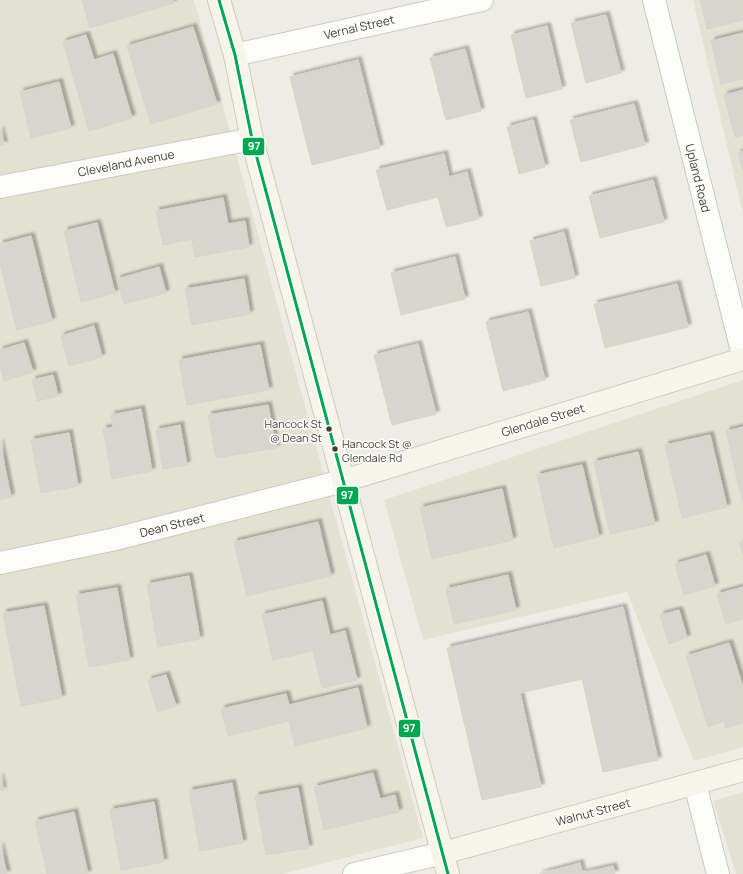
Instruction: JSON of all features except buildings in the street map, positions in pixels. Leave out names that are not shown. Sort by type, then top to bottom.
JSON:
[{"type":"street","points":[[219,0],[235,55],[252,138],[448,874]]},
{"type":"street","name":"Upland Road","points":[[654,0],[743,355]]},
{"type":"street","name":"Vernal Street","points":[[235,55],[470,1]]},
{"type":"street","name":"Cleveland Avenue","points":[[0,187],[252,138]]},
{"type":"street","name":"Glendale Street","points":[[343,481],[743,359]]},
{"type":"street","name":"Dean Street","points":[[0,563],[111,540],[343,481]]},
{"type":"street","name":"Walnut Street","points":[[443,853],[743,770]]},
{"type":"street","points":[[695,784],[718,874]]},
{"type":"street","points":[[354,874],[443,853]]},
{"type":"shaded area","points":[[0,0],[194,0],[423,838],[282,874],[0,874]]},
{"type":"shaded area","points":[[693,0],[743,0],[743,214]]},
{"type":"shaded area","points":[[743,380],[743,747],[694,761],[627,592],[423,640],[384,500]]},
{"type":"shaded area","points":[[743,792],[743,874],[736,874],[713,801]]},
{"type":"transit line","name":"97","points":[[219,0],[235,55],[252,139],[448,874]]},
{"type":"place","name":"Hancock St @ Dean St","points":[[329,429]]},
{"type":"place","name":"Hancock St @ Glendale Rd","points":[[335,449]]}]
